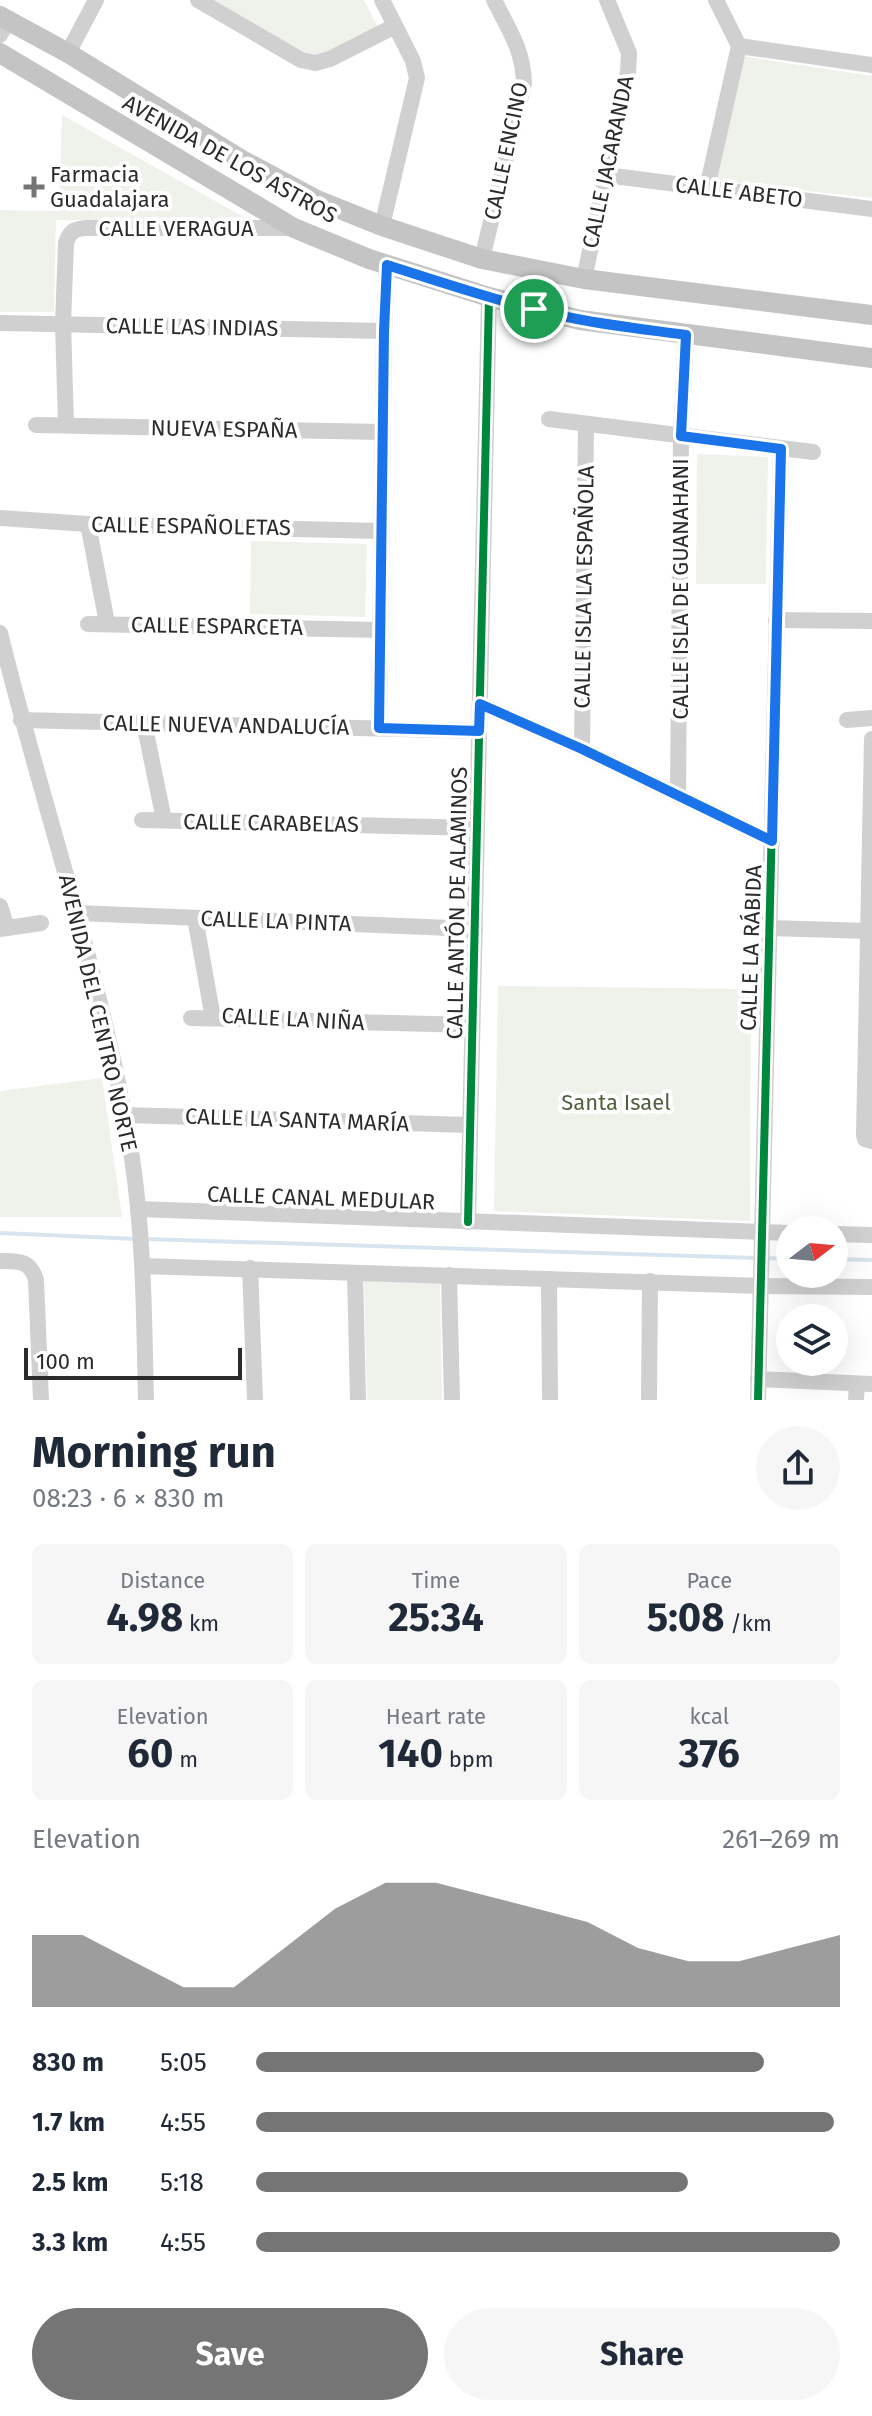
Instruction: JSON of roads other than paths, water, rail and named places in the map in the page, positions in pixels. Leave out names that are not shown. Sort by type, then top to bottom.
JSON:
[{"type":"main road","name":"AVENIDA DE LOS ASTROS","points":[[3,24],[68,53],[242,160],[317,200],[382,226],[482,259],[539,271],[872,315]]},
{"type":"main road","name":"AVENIDA DE LOS ASTROS","points":[[0,53],[294,228],[387,265],[489,297],[580,320],[872,358]]},
{"type":"main road","points":[[534,309],[539,271]]},
{"type":"street","points":[[68,53],[96,0]]},
{"type":"street","points":[[198,0],[301,60],[315,63],[330,59],[395,26]]},
{"type":"street","points":[[382,0],[413,61],[417,78],[382,226]]},
{"type":"street","name":"CALLE ENCINO","points":[[482,259],[524,83],[523,62],[516,41],[494,0]]},
{"type":"street","name":"CALLE JACARANDA","points":[[584,279],[628,72],[629,53],[607,0]]},
{"type":"street","points":[[707,188],[739,46],[716,0]]},
{"type":"street","points":[[739,46],[872,65]]},
{"type":"street","name":"CALLE ABETO","points":[[606,175],[872,209]]},
{"type":"street","name":"CALLE VERAGUA","points":[[63,324],[66,243],[75,229],[294,228]]},
{"type":"street","points":[[379,728],[387,265]]},
{"type":"street","name":"CALLE ANTÓN DE ALAMINOS","points":[[468,1222],[489,297]]},
{"type":"street","name":"CALLE LAS INDIAS","points":[[0,323],[384,331]]},
{"type":"street","points":[[63,324],[66,425]]},
{"type":"street","name":"CALLE ISLA DE GUANAHANI","points":[[678,795],[681,436],[686,335]]},
{"type":"street","points":[[549,419],[813,452]]},
{"type":"street","name":"CALLE ISLA LA ESPAÑOLA","points":[[582,749],[586,424]]},
{"type":"street","name":"NUEVA ESPAÑA","points":[[36,425],[382,432]]},
{"type":"street","name":"CALLE LA RÁBIDA","points":[[758,1400],[781,449]]},
{"type":"street","name":"CALLE ESPAÑOLETAS","points":[[0,518],[88,524],[381,531]]},
{"type":"street","name":"CALLE ESPARCETA","points":[[88,524],[107,623],[380,630]]},
{"type":"street","points":[[776,620],[872,621]]},
{"type":"street","points":[[88,624],[107,623]]},
{"type":"street","name":"AVENIDA DEL CENTRO NORTE","points":[[0,633],[21,720],[77,913],[124,1115],[143,1259],[146,1400]]},
{"type":"street","points":[[480,704],[582,749],[772,841]]},
{"type":"street","points":[[847,720],[872,718]]},
{"type":"street","name":"CALLE NUEVA ANDALUCÍA","points":[[21,720],[479,731]]},
{"type":"street","name":"CALLE CARABELAS","points":[[144,723],[164,820],[477,828]]},
{"type":"street","points":[[872,739],[864,1135],[865,1139],[872,1141]]},
{"type":"street","points":[[142,820],[164,820]]},
{"type":"street","points":[[0,906],[3,928],[41,923]]},
{"type":"street","name":"CALLE LA PINTA","points":[[77,913],[475,929]]},
{"type":"street","name":"CALLE LA NIÑA","points":[[195,918],[213,1018],[472,1025]]},
{"type":"street","points":[[769,928],[868,931]]},
{"type":"street","points":[[191,1018],[213,1018]]},
{"type":"street","name":"CALLE LA SANTA MARÍA","points":[[124,1115],[470,1125]]},
{"type":"street","name":"CALLE CANAL MEDULAR","points":[[138,1215],[468,1222],[761,1240],[776,1236]]},
{"type":"street","points":[[848,1234],[872,1235]]},
{"type":"street","points":[[143,1259],[355,1273],[650,1281],[761,1280],[872,1287]]},
{"type":"street","points":[[0,1261],[28,1264],[36,1280],[41,1400]]},
{"type":"street","points":[[250,1268],[255,1400]]},
{"type":"street","points":[[355,1273],[358,1400]]},
{"type":"street","points":[[449,1275],[452,1400]]},
{"type":"street","points":[[549,1279],[550,1400]]},
{"type":"street","points":[[649,1400],[650,1281]]},
{"type":"street","points":[[758,1379],[862,1389]]},
{"type":"waterway","points":[[0,1233],[137,1239]]},
{"type":"waterway","points":[[146,1239],[757,1258]]},
{"type":"waterway","points":[[766,1258],[776,1258]]},
{"type":"waterway","points":[[848,1259],[872,1260]]},
{"type":"place","name":"Farmacia Guadalajara","points":[[34,187]]},
{"type":"park label","name":"Santa Isael","points":[[616,1102]]}]
